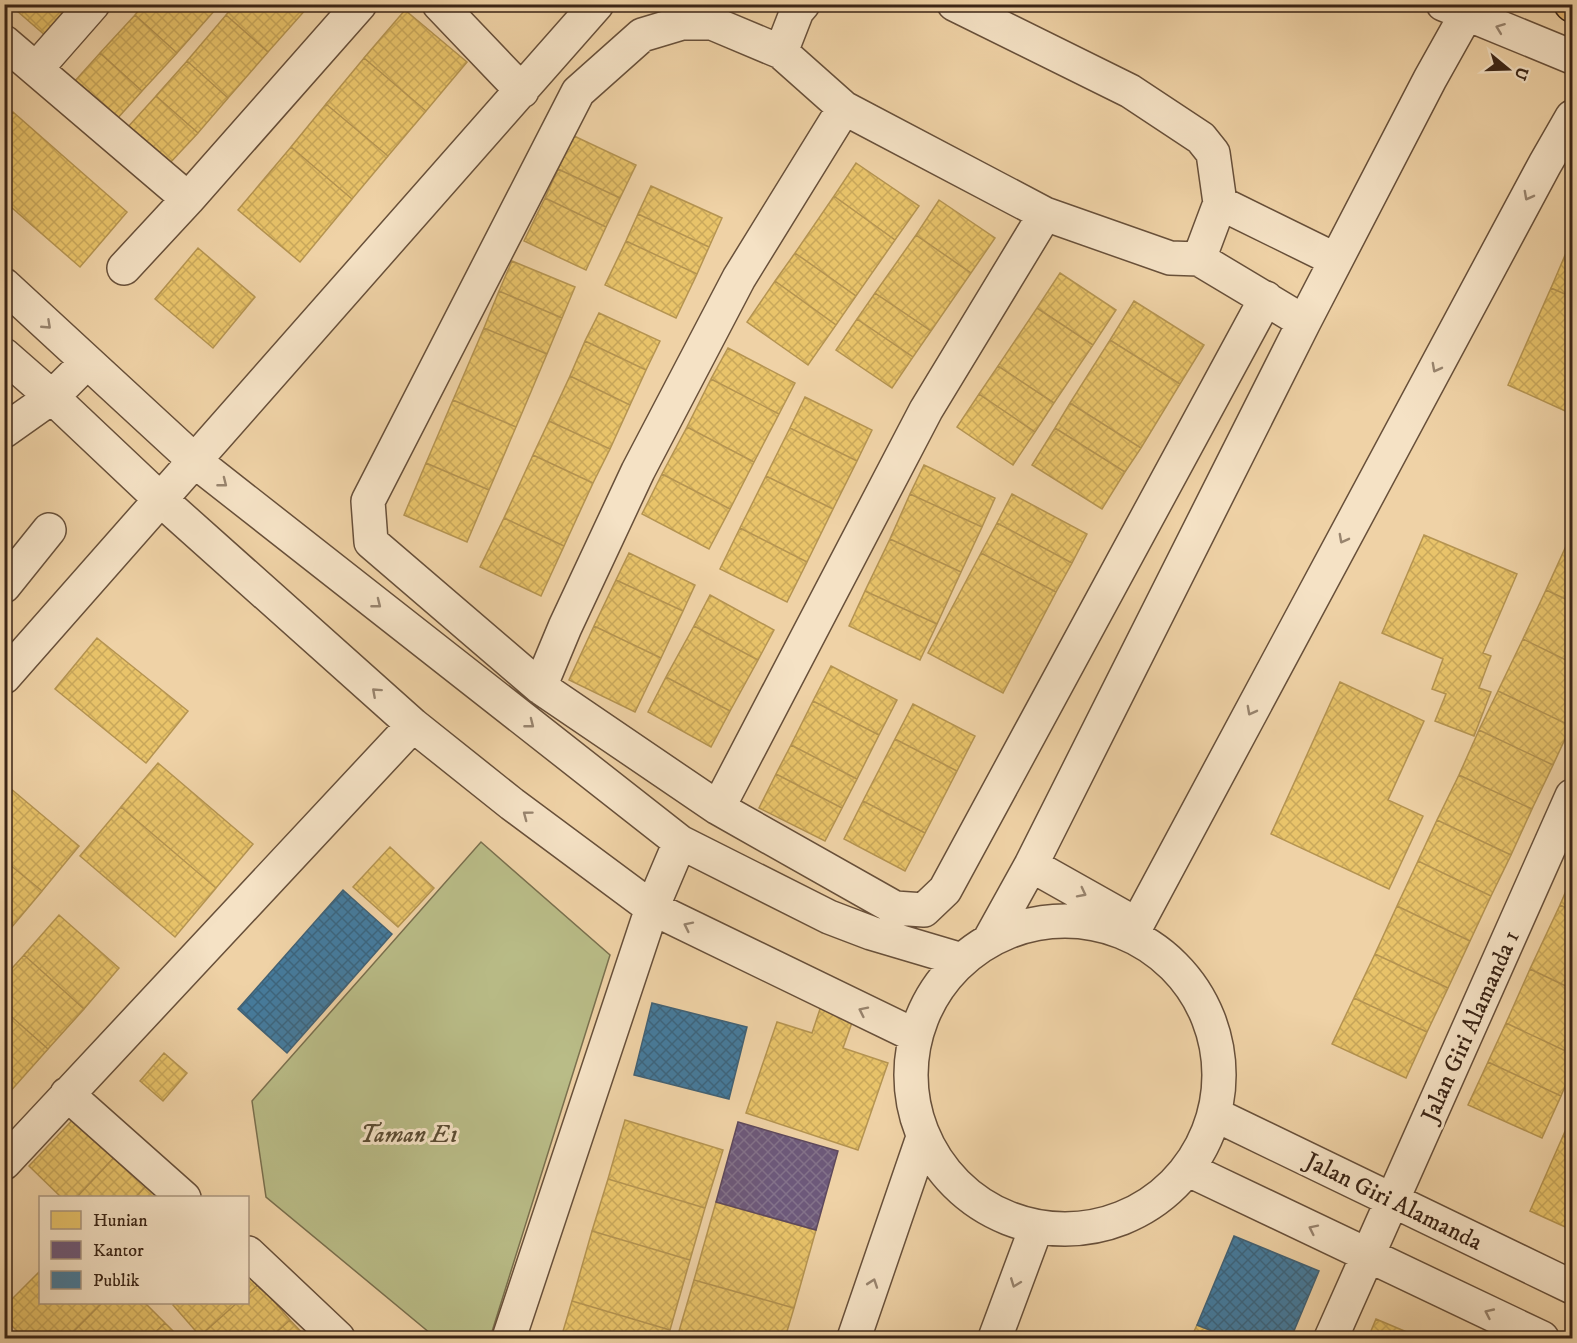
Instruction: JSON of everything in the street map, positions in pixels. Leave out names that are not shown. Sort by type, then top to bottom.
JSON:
[{"type":"street","points":[[36,69],[93,4]]},
{"type":"street","points":[[124,268],[360,4]]},
{"type":"street","points":[[439,4],[522,91]]},
{"type":"street","points":[[4,677],[160,499],[196,462],[597,4]]},
{"type":"street","points":[[781,52],[797,11],[803,4]]},
{"type":"street","points":[[954,4],[1130,91],[1201,138],[1213,153],[1220,203],[1199,259]]},
{"type":"street","points":[[990,939],[1031,865],[1304,322],[1430,80],[1460,8],[1572,57]]},
{"type":"street","points":[[1266,298],[945,890],[924,910],[895,908],[718,808],[540,687],[372,542],[368,501],[578,92],[642,35],[682,23],[712,24],[781,52],[844,108],[1045,214],[1170,258],[1199,259],[1266,298],[1304,322]]},
{"type":"street","points":[[4,42],[188,199]]},
{"type":"street","points":[[540,687],[565,627],[638,471],[734,288],[844,108]]},
{"type":"street","points":[[1134,929],[1533,185],[1572,117]]},
{"type":"street","points":[[1220,203],[1336,260]]},
{"type":"street","points":[[718,808],[926,410],[1045,214]]},
{"type":"street","points":[[4,285],[196,462],[680,842],[829,917],[871,933],[962,960]]},
{"type":"street","points":[[4,355],[160,499],[413,725],[512,804],[652,908],[916,1036]]},
{"type":"street","points":[[4,431],[52,397],[87,362]]},
{"type":"street","points":[[4,586],[49,530]]},
{"type":"street","points":[[4,1163],[413,725]]},
{"type":"street","name":"Jalan Giri Alamanda 1","points":[[1331,1338],[1572,796]]},
{"type":"street","points":[[508,1338],[652,908],[680,842]]},
{"type":"street","points":[[1031,865],[1134,929],[1176,965],[1207,1009],[1220,1061],[1216,1115],[1189,1170],[1158,1200],[1120,1221],[1079,1231],[1036,1228],[1000,1216],[968,1196],[942,1170],[923,1137],[911,1087],[916,1036],[933,994],[962,960],[990,939],[1035,922],[1085,921],[1134,929]]},
{"type":"street","points":[[67,1094],[183,1196]]},
{"type":"street","name":"Jalan Giri Alamanda","points":[[1216,1115],[1572,1287]]},
{"type":"street","points":[[854,1338],[923,1137]]},
{"type":"street","points":[[1189,1170],[1542,1338]]},
{"type":"street","points":[[995,1338],[1036,1228]]},
{"type":"street","points":[[249,1254],[338,1338]]},
{"type":"green space","name":"Taman E1","points":[[481,842],[610,955],[490,1338],[436,1338],[266,1197],[252,1101]]},
{"type":"building: Hunian","points":[[9,4],[74,4],[47,37]]},
{"type":"building: Hunian","points":[[144,4],[208,4],[215,10],[177,53],[135,15]]},
{"type":"building: Hunian","points":[[236,4],[306,4],[308,7],[268,52],[226,15]]},
{"type":"building: Hunian","points":[[405,10],[467,62],[426,111],[364,58]]},
{"type":"building: Hunian","points":[[135,15],[177,53],[142,91],[100,53]]},
{"type":"building: Hunian","points":[[226,15],[268,52],[228,98],[187,61]]},
{"type":"building: Hunian","points":[[100,53],[142,91],[108,129],[66,91]]},
{"type":"building: Hunian","points":[[364,58],[426,111],[388,156],[326,104]]},
{"type":"building: Hunian","points":[[187,61],[228,98],[198,133],[156,96]]},
{"type":"building: Hunian","points":[[156,96],[198,133],[169,164],[128,127]]},
{"type":"building: Hunian","points":[[326,104],[388,156],[352,199],[291,147]]},
{"type":"building: Hunian","points":[[13,112],[127,212],[80,267],[4,201],[4,122]]},
{"type":"building: Hunian","points":[[574,136],[636,165],[620,198],[558,169]]},
{"type":"building: Hunian","points":[[291,147],[352,199],[300,262],[238,210]]},
{"type":"building: Hunian","points":[[856,163],[919,206],[895,240],[834,196]]},
{"type":"building: Hunian","points":[[558,169],[620,198],[606,227],[545,198]]},
{"type":"building: Hunian","points":[[651,186],[722,218],[709,247],[638,214]]},
{"type":"building: Hunian","points":[[834,196],[895,240],[856,296],[795,253]]},
{"type":"building: Hunian","points":[[545,198],[606,227],[586,270],[524,241]]},
{"type":"building: Hunian","points":[[939,200],[995,238],[971,273],[916,235]]},
{"type":"building: Hunian","points":[[638,214],[709,247],[697,274],[626,241]]},
{"type":"building: Hunian","points":[[916,235],[971,273],[931,331],[875,293]]},
{"type":"building: Hunian","points":[[1572,239],[1572,297],[1551,288]]},
{"type":"building: Hunian","points":[[626,241],[697,274],[676,318],[605,285]]},
{"type":"building: Hunian","points":[[198,248],[255,297],[213,348],[155,299]]},
{"type":"building: Hunian","points":[[795,253],[856,296],[836,325],[775,281]]},
{"type":"building: Hunian","points":[[512,261],[575,287],[562,318],[499,291]]},
{"type":"building: Hunian","points":[[1060,273],[1116,310],[1093,345],[1037,308]]},
{"type":"building: Hunian","points":[[775,281],[836,325],[808,365],[747,322]]},
{"type":"building: Hunian","points":[[1551,288],[1572,297],[1572,414],[1508,385]]},
{"type":"building: Hunian","points":[[499,291],[562,318],[547,354],[484,328]]},
{"type":"building: Hunian","points":[[875,293],[931,331],[913,357],[857,319]]},
{"type":"building: Hunian","points":[[1134,301],[1204,345],[1180,384],[1110,340]]},
{"type":"building: Hunian","points":[[1037,308],[1093,345],[1054,403],[998,366]]},
{"type":"building: Hunian","points":[[599,313],[660,341],[646,370],[585,341]]},
{"type":"building: Hunian","points":[[857,319],[913,357],[892,388],[836,350]]},
{"type":"building: Hunian","points":[[484,328],[547,354],[516,427],[453,400]]},
{"type":"building: Hunian","points":[[1110,340],[1180,384],[1141,448],[1070,403]]},
{"type":"building: Hunian","points":[[585,341],[646,370],[630,405],[570,376]]},
{"type":"building: Hunian","points":[[728,348],[795,383],[779,414],[711,379]]},
{"type":"building: Hunian","points":[[998,366],[1054,403],[1035,432],[979,394]]},
{"type":"building: Hunian","points":[[570,376],[630,405],[610,449],[549,421]]},
{"type":"building: Hunian","points":[[711,379],[779,414],[754,462],[687,427]]},
{"type":"building: Hunian","points":[[979,394],[1035,432],[1013,465],[957,427]]},
{"type":"building: Hunian","points":[[805,397],[872,430],[857,461],[790,428]]},
{"type":"building: Hunian","points":[[453,400],[516,427],[489,490],[426,463]]},
{"type":"building: Hunian","points":[[1070,403],[1141,448],[1125,472],[1055,428]]},
{"type":"building: Hunian","points":[[549,421],[610,449],[593,483],[533,455]]},
{"type":"building: Hunian","points":[[687,427],[754,462],[730,509],[662,474]]},
{"type":"building: Hunian","points":[[790,428],[857,461],[833,509],[766,476]]},
{"type":"building: Hunian","points":[[1055,428],[1125,472],[1102,509],[1032,465]]},
{"type":"building: Hunian","points":[[533,455],[593,483],[564,546],[504,518]]},
{"type":"building: Hunian","points":[[426,463],[489,490],[467,542],[404,515]]},
{"type":"building: Hunian","points":[[924,465],[995,498],[982,527],[910,494]]},
{"type":"building: Hunian","points":[[662,474],[730,509],[709,549],[642,514]]},
{"type":"building: Hunian","points":[[766,476],[833,509],[807,562],[740,528]]},
{"type":"building: Hunian","points":[[910,494],[982,527],[961,572],[890,539]]},
{"type":"building: Hunian","points":[[1012,494],[1087,534],[1072,563],[997,523]]},
{"type":"building: Hunian","points":[[504,518],[564,546],[541,596],[480,567]]},
{"type":"building: Hunian","points":[[997,523],[1072,563],[1056,592],[981,553]]},
{"type":"building: Hunian","points":[[740,528],[807,562],[787,602],[720,569]]},
{"type":"building: Hunian","points":[[1424,535],[1517,574],[1483,653],[1491,656],[1479,688],[1491,692],[1474,736],[1435,721],[1446,694],[1432,689],[1443,659],[1382,633]]},
{"type":"building: Hunian","points":[[890,539],[961,572],[937,624],[865,591]]},
{"type":"building: Hunian","points":[[1567,544],[1572,546],[1572,602],[1546,590]]},
{"type":"building: Hunian","points":[[629,553],[695,585],[683,611],[616,580]]},
{"type":"building: Hunian","points":[[981,553],[1056,592],[1003,693],[928,653]]},
{"type":"building: Hunian","points":[[616,580],[683,611],[661,658],[594,626]]},
{"type":"building: Hunian","points":[[1546,590],[1572,602],[1572,663],[1523,639]]},
{"type":"building: Hunian","points":[[865,591],[937,624],[920,660],[849,626]]},
{"type":"building: Hunian","points":[[710,595],[774,630],[758,660],[694,626]]},
{"type":"building: Hunian","points":[[594,626],[661,658],[635,712],[569,680]]},
{"type":"building: Hunian","points":[[694,626],[758,660],[730,711],[666,677]]},
{"type":"building: Hunian","points":[[97,638],[188,711],[146,763],[55,689]]},
{"type":"building: Hunian","points":[[1523,639],[1572,663],[1571,726],[1498,691]]},
{"type":"building: Hunian","points":[[831,666],[897,700],[879,735],[813,701]]},
{"type":"building: Hunian","points":[[666,677],[730,711],[711,747],[648,712]]},
{"type":"building: Hunian","points":[[1340,682],[1424,721],[1388,800],[1423,816],[1389,889],[1271,834]]},
{"type":"building: Hunian","points":[[1498,691],[1571,726],[1553,765],[1479,730]]},
{"type":"building: Hunian","points":[[813,701],[879,735],[857,779],[791,745]]},
{"type":"building: Hunian","points":[[913,704],[975,736],[957,771],[895,739]]},
{"type":"building: Hunian","points":[[1479,730],[1553,765],[1532,809],[1459,775]]},
{"type":"building: Hunian","points":[[895,739],[957,771],[925,833],[863,801]]},
{"type":"building: Hunian","points":[[791,745],[857,779],[842,808],[776,774]]},
{"type":"building: Hunian","points":[[158,763],[253,844],[216,888],[121,807]]},
{"type":"building: Hunian","points":[[776,774],[842,808],[825,841],[759,808]]},
{"type":"building: Hunian","points":[[1459,775],[1532,809],[1511,855],[1437,820]]},
{"type":"building: Hunian","points":[[4,783],[79,846],[42,891],[4,860]]},
{"type":"building: Hunian","points":[[863,801],[925,833],[905,871],[844,839]]},
{"type":"building: Hunian","points":[[121,807],[216,888],[175,937],[80,856]]},
{"type":"building: Hunian","points":[[1437,820],[1511,855],[1491,896],[1418,861]]},
{"type":"building: Hunian","points":[[390,847],[434,888],[398,927],[353,887]]},
{"type":"building: Hunian","points":[[4,860],[42,891],[6,934],[4,932]]},
{"type":"building: Hunian","points":[[1418,861],[1491,896],[1470,941],[1397,906]]},
{"type":"building: Hunian","points":[[1572,877],[1572,911],[1560,905]]},
{"type":"building: Hunian","points":[[344,900],[387,938],[340,992],[297,954]]},
{"type":"building: Hunian","points":[[1560,905],[1572,911],[1572,989],[1530,969]]},
{"type":"building: Hunian","points":[[1397,906],[1470,941],[1448,988],[1375,954]]},
{"type":"building: Hunian","points":[[59,915],[119,968],[84,1009],[24,955]]},
{"type":"building: Hunian","points":[[1375,954],[1448,988],[1427,1032],[1354,998]]},
{"type":"building: Hunian","points":[[24,955],[84,1009],[48,1049],[4,1010],[4,977]]},
{"type":"building: Hunian","points":[[1530,969],[1572,989],[1572,1054],[1506,1023]]},
{"type":"building: Hunian","points":[[283,972],[323,1009],[289,1046],[249,1008]]},
{"type":"building: Hunian","points":[[1354,998],[1427,1032],[1406,1078],[1332,1044]]},
{"type":"building: Hunian","points":[[822,1003],[855,1014],[843,1048],[888,1063],[858,1150],[746,1113],[777,1022],[812,1033]]},
{"type":"building: Hunian","points":[[4,1010],[48,1049],[8,1094],[4,1090]]},
{"type":"building: Hunian","points":[[1506,1023],[1572,1054],[1572,1070],[1561,1096],[1488,1062]]},
{"type":"building: Hunian","points":[[164,1053],[187,1073],[163,1101],[140,1081]]},
{"type":"building: Hunian","points":[[1488,1062],[1561,1096],[1542,1138],[1468,1105]]},
{"type":"building: Hunian","points":[[80,1112],[121,1150],[78,1196],[60,1196],[29,1166]]},
{"type":"building: Hunian","points":[[1572,1115],[1572,1140],[1563,1136]]},
{"type":"building: Hunian","points":[[625,1120],[723,1150],[705,1208],[608,1179]]},
{"type":"building: Hunian","points":[[1563,1136],[1572,1140],[1572,1230],[1530,1211]]},
{"type":"building: Hunian","points":[[121,1150],[153,1178],[137,1196],[78,1196]]},
{"type":"building: Hunian","points":[[153,1178],[173,1196],[137,1196]]},
{"type":"building: Hunian","points":[[608,1179],[705,1208],[690,1260],[592,1231]]},
{"type":"building: Hunian","points":[[716,1202],[816,1230],[794,1308],[694,1280]]},
{"type":"building: Hunian","points":[[592,1231],[690,1260],[670,1330],[572,1301]]},
{"type":"building: Hunian","points":[[39,1272],[39,1304],[101,1304],[67,1338],[24,1338],[4,1318],[4,1307]]},
{"type":"building: Hunian","points":[[249,1272],[259,1284],[249,1293]]},
{"type":"building: Hunian","points":[[694,1280],[794,1308],[785,1338],[677,1338]]},
{"type":"building: Hunian","points":[[259,1284],[290,1320],[270,1338],[202,1338],[200,1336],[236,1304],[249,1304],[249,1293]]},
{"type":"building: Hunian","points":[[572,1301],[670,1330],[667,1338],[561,1338]]},
{"type":"building: Hunian","points":[[101,1304],[146,1304],[165,1323],[149,1338],[67,1338]]},
{"type":"building: Hunian","points":[[174,1304],[236,1304],[200,1336]]},
{"type":"building: Hunian","points":[[1376,1319],[1421,1338],[1368,1338]]},
{"type":"building: Hunian","points":[[290,1320],[307,1338],[270,1338]]},
{"type":"building: Hunian","points":[[165,1323],[180,1338],[149,1338]]},
{"type":"building: Hunian","points":[[1197,1325],[1230,1338],[1191,1338]]},
{"type":"building: Kantor","points":[[738,1122],[838,1151],[816,1230],[716,1202]]},
{"type":"building: Publik","points":[[343,890],[392,934],[287,1053],[238,1009]]},
{"type":"building: Publik","points":[[652,1003],[747,1027],[729,1099],[634,1075]]},
{"type":"building: Publik","points":[[1234,1236],[1319,1271],[1291,1338],[1230,1338],[1197,1325]]}]
